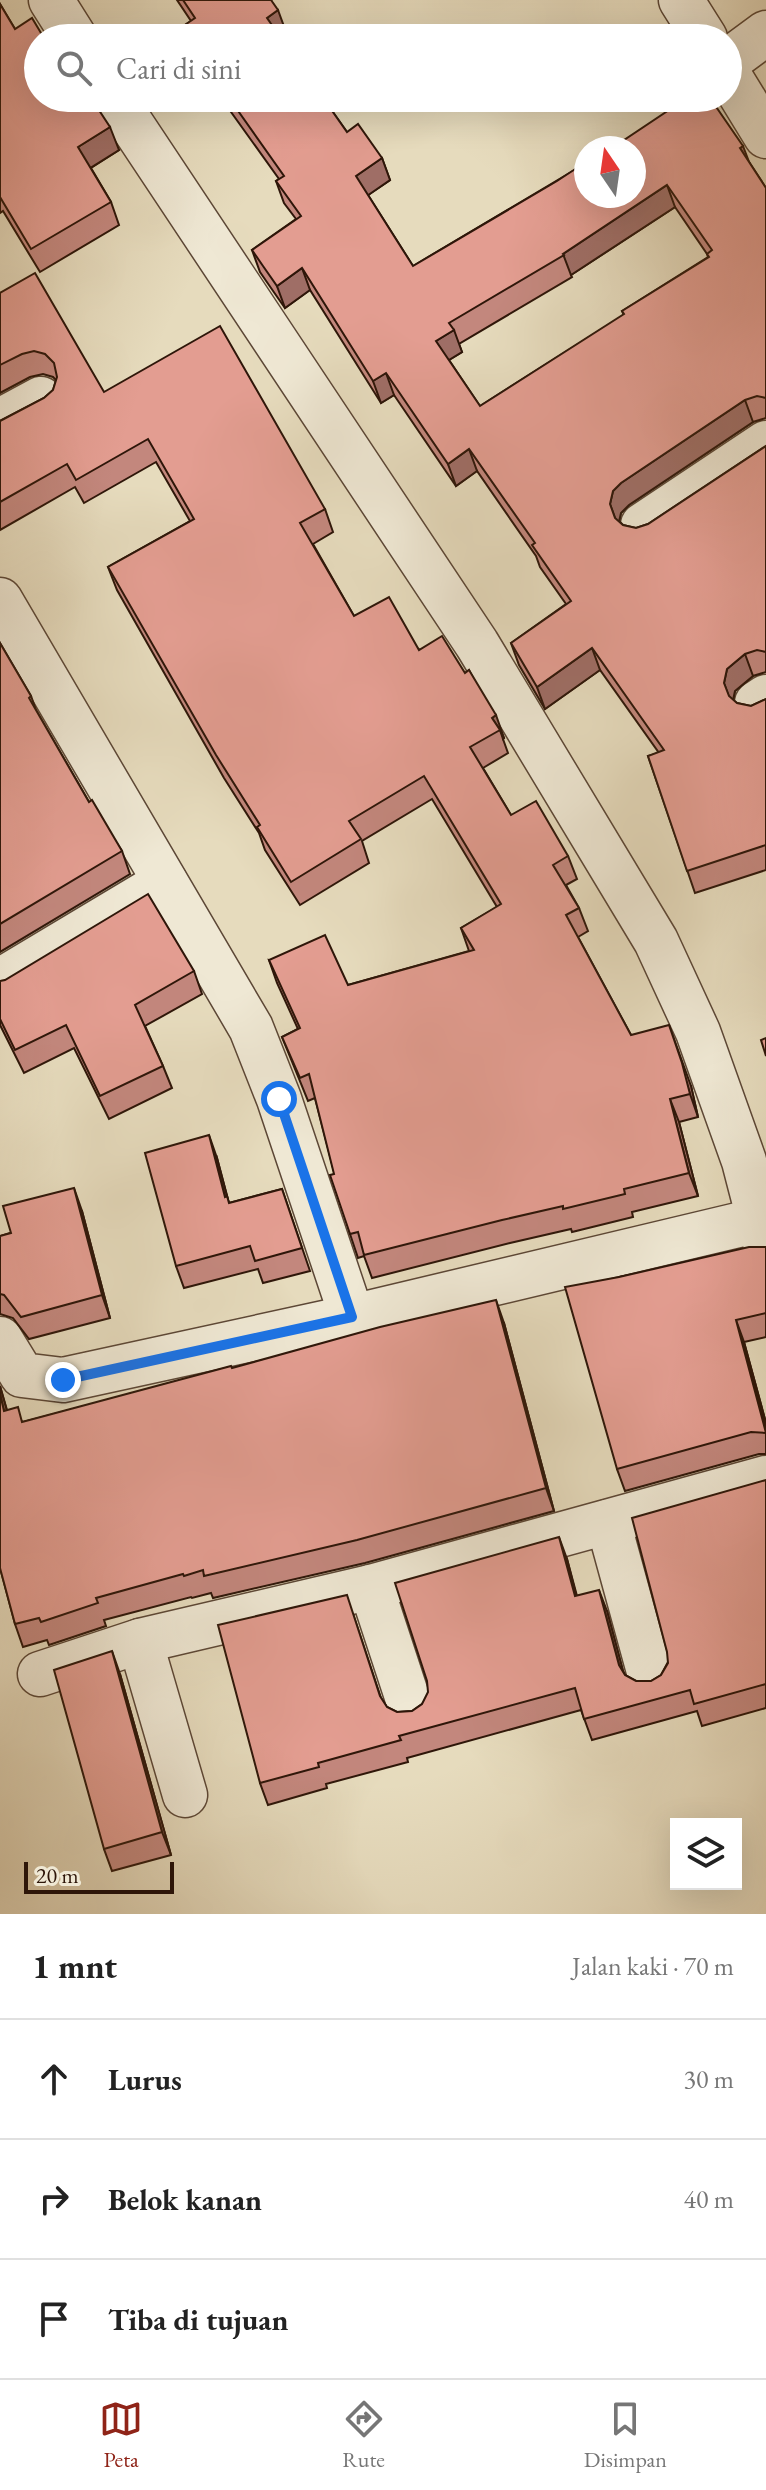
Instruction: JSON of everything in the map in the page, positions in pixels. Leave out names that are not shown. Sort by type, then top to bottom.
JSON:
[{"type":"street","points":[[51,0],[66,24]]},
{"type":"street","points":[[681,0],[696,24]]},
{"type":"street","points":[[742,51],[766,33]]},
{"type":"street","points":[[742,97],[766,136]]},
{"type":"street","points":[[0,1339],[22,1375],[63,1380],[762,1233],[755,1157],[656,941],[477,644],[123,112]]},
{"type":"street","points":[[0,421],[41,399]]},
{"type":"street","points":[[643,525],[766,443]]},
{"type":"street","points":[[0,600],[251,1028],[279,1099],[352,1317]]},
{"type":"street","points":[[0,981],[165,882]]},
{"type":"street","points":[[40,1674],[140,1641],[371,1587],[766,1478]]},
{"type":"street","points":[[608,1522],[651,1679]]},
{"type":"street","points":[[371,1587],[411,1709]]},
{"type":"street","points":[[140,1641],[185,1795]]},
{"type":"building","points":[[183,0],[271,0],[278,10],[267,18],[271,24],[186,24],[195,18]]},
{"type":"building","points":[[0,4],[15,29],[32,18],[36,24],[24,24],[24,112],[100,112],[110,127],[78,147],[111,202],[31,249],[0,197]]},
{"type":"building","points":[[239,112],[333,112],[347,132],[358,124],[382,158],[356,176],[413,266],[574,170],[574,208],[632,208],[564,255],[449,323],[454,330],[436,341],[480,406],[709,257],[707,254],[712,250],[667,185],[646,199],[646,136],[630,136],[666,112],[720,112],[766,188],[766,398],[757,396],[745,400],[621,483],[613,491],[610,504],[615,518],[623,525],[636,528],[648,524],[766,446],[766,652],[757,650],[745,654],[727,669],[724,683],[729,696],[737,703],[751,706],[766,699],[766,845],[687,871],[648,756],[664,750],[592,648],[537,687],[511,643],[571,601],[532,545],[535,543],[469,449],[448,464],[386,373],[373,381],[302,268],[277,286],[252,250],[301,216],[276,181],[284,176]]},
{"type":"building","points":[[35,273],[104,392],[220,326],[325,509],[300,523],[354,616],[389,597],[419,650],[442,636],[465,673],[469,670],[496,715],[492,718],[500,730],[470,747],[511,815],[536,801],[568,856],[553,865],[579,908],[566,915],[631,1035],[669,1025],[690,1094],[670,1099],[689,1173],[624,1189],[625,1194],[502,1220],[364,1255],[358,1232],[350,1234],[330,1175],[334,1174],[309,1074],[300,1078],[282,1037],[300,1028],[269,960],[325,935],[348,985],[474,950],[461,928],[501,904],[424,776],[349,821],[361,839],[291,882],[108,567],[194,519],[148,439],[76,480],[67,464],[0,502],[0,421],[44,398],[53,390],[57,377],[54,363],[45,354],[34,351],[0,365],[0,293]]},
{"type":"building","points":[[0,643],[89,802],[92,800],[122,851],[0,924]]},
{"type":"building","points":[[148,894],[194,971],[135,1005],[163,1066],[100,1096],[66,1025],[15,1050],[0,1019],[0,981]]},
{"type":"building","points":[[766,1038],[766,1056],[761,1040]]},
{"type":"building","points":[[209,1135],[229,1203],[282,1189],[302,1248],[255,1261],[250,1246],[176,1266],[145,1153]]},
{"type":"building","points":[[74,1188],[102,1295],[21,1317],[0,1294],[0,1236],[11,1233],[3,1206]]},
{"type":"building","points":[[749,1247],[766,1247],[766,1313],[736,1320],[766,1433],[751,1432],[617,1469],[565,1287]]},
{"type":"building","points":[[496,1300],[546,1488],[357,1540],[204,1576],[203,1570],[183,1574],[96,1598],[98,1603],[41,1622],[39,1618],[15,1624],[0,1568],[0,1394],[4,1411],[18,1407],[22,1422],[380,1327]]},
{"type":"building","points":[[766,1480],[766,1684],[694,1704],[690,1690],[584,1719],[575,1688],[399,1736],[401,1740],[260,1783],[218,1625],[347,1595],[380,1696],[387,1707],[397,1712],[412,1711],[422,1704],[428,1692],[427,1681],[395,1583],[559,1537],[575,1596],[599,1590],[619,1665],[625,1675],[636,1681],[651,1681],[661,1675],[668,1663],[667,1652],[632,1518]]},
{"type":"building","points":[[112,1651],[162,1832],[104,1849],[54,1670]]},
{"type":"route","points":[[63,1380],[352,1317],[279,1099]]}]
